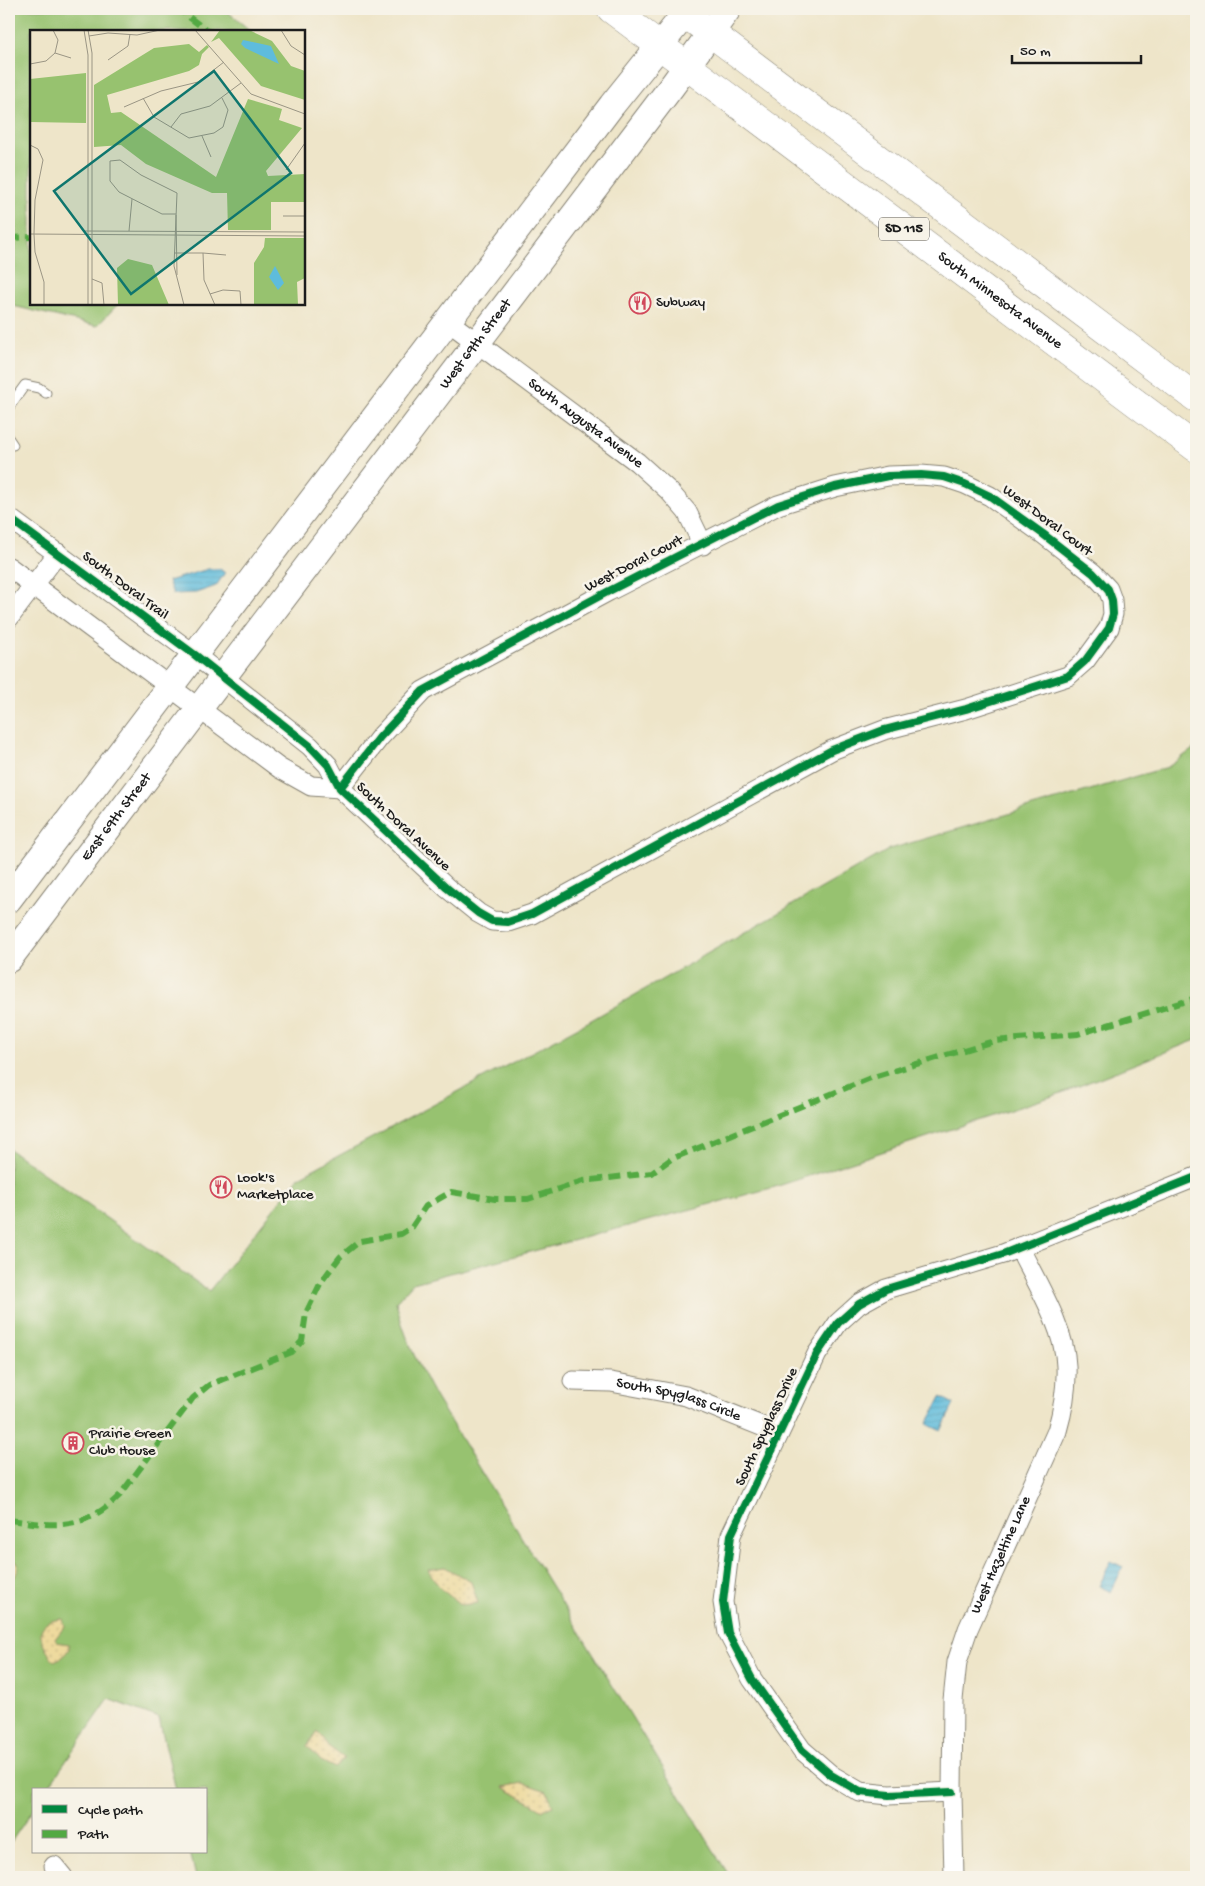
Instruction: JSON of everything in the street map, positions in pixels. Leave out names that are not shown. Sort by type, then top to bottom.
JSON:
[{"type":"main road","name":"South Minnesota Avenue","points":[[611,9],[1196,448]]},
{"type":"main road","name":"West 69th Street","points":[[223,676],[687,66],[728,9]]},
{"type":"main road","points":[[9,899],[449,322],[684,10]]},
{"type":"main road","name":"SD 115","points":[[684,10],[710,32],[1196,398]]},
{"type":"main road","name":"East 69th Street","points":[[9,959],[223,676]]},
{"type":"street","name":"South Augusta Avenue","points":[[449,322],[637,462],[669,491],[687,512],[703,545]]},
{"type":"street","name":"West Doral Court","points":[[340,788],[385,732],[423,691],[609,591],[703,545],[778,505],[835,487],[888,476],[944,477],[990,496],[1093,573],[1108,589],[1112,600],[1113,614],[1109,628],[1097,646],[1068,676],[966,708],[884,730],[832,750],[532,914],[508,922]]},
{"type":"street","name":"South Doral Trail","points":[[9,518],[223,676]]},
{"type":"street","points":[[9,618],[58,553]]},
{"type":"street","points":[[9,567],[170,687]]},
{"type":"street","name":"South Doral Avenue","points":[[223,676],[310,746],[328,765],[340,788],[447,888],[478,913],[492,921],[508,922]]},
{"type":"street","name":"South Doral Avenue","points":[[170,687],[279,768],[310,786],[340,788]]},
{"type":"street","name":"South Spyglass Drive","points":[[952,1792],[889,1795],[860,1792],[830,1775],[802,1750],[752,1679],[728,1633],[723,1602],[731,1535],[817,1354],[838,1323],[859,1304],[886,1289],[1019,1247],[1196,1177]]},
{"type":"street","name":"West Hazeltine Lane","points":[[954,1877],[952,1792],[954,1700],[957,1662],[968,1629],[1057,1431],[1065,1401],[1066,1365],[1056,1326],[1019,1247]]},
{"type":"street","name":"South Spyglass Circle","points":[[573,1381],[611,1382],[686,1396],[779,1433]]},
{"type":"lane","points":[[9,407],[25,385],[39,388],[46,393]]},
{"type":"green space","points":[[9,9],[224,9],[250,30],[30,30],[30,305],[117,305],[97,326],[9,305]]},
{"type":"green space","points":[[1196,747],[1196,1040],[1056,1095],[775,1187],[413,1283],[396,1302],[403,1327],[413,1351],[436,1398],[730,1877],[196,1877],[190,1854],[208,1854],[208,1788],[176,1788],[159,1718],[109,1699],[47,1788],[32,1788],[32,1811],[9,1845],[9,1149],[209,1291],[299,1177],[586,1023],[890,849],[1168,767]]},
{"type":"sand","points":[[9,1559],[18,1563],[18,1569],[9,1583]]},
{"type":"sand","points":[[445,1567],[471,1582],[478,1603],[461,1605],[440,1588],[428,1570]]},
{"type":"sand","points":[[63,1619],[65,1626],[55,1639],[57,1642],[69,1644],[69,1649],[63,1657],[54,1661],[42,1640],[42,1628],[53,1621]]},
{"type":"sand","points":[[317,1731],[328,1746],[344,1758],[335,1768],[321,1761],[307,1746]]},
{"type":"sand","points":[[523,1783],[547,1791],[553,1806],[543,1810],[503,1787]]},
{"type":"water","points":[[208,569],[220,569],[225,573],[216,586],[196,593],[173,594],[168,581]]},
{"type":"water","points":[[941,1397],[954,1404],[941,1431],[927,1424]]},
{"type":"water","points":[[1111,1561],[1123,1567],[1111,1592],[1099,1586]]},
{"type":"marked path","points":[[174,9],[180,10],[206,30]]},
{"type":"marked path","points":[[9,238],[30,237]]},
{"type":"marked path","points":[[9,1520],[41,1524],[69,1523],[94,1515],[107,1507],[120,1495],[193,1398],[209,1385],[292,1352],[302,1341],[306,1313],[321,1282],[340,1257],[360,1241],[401,1234],[412,1227],[426,1206],[451,1192],[495,1199],[528,1199],[583,1181],[652,1173],[671,1159],[873,1077],[994,1041],[1078,1034],[1196,998]]},
{"type":"cycle path","points":[[9,518],[195,655],[310,746],[328,765],[340,788],[447,888],[478,913],[492,921],[508,922],[532,914],[832,750],[884,730],[966,709],[1068,676],[1085,661],[1109,628],[1113,614],[1112,600],[1108,589],[1093,573],[990,496],[965,484],[944,477],[921,475],[888,476],[835,487],[778,505],[609,591],[423,691],[380,737],[340,788]]},
{"type":"cycle path","points":[[952,1792],[889,1795],[860,1792],[831,1775],[802,1750],[752,1679],[728,1633],[723,1602],[731,1535],[817,1354],[838,1323],[859,1304],[886,1289],[1003,1254],[1196,1177]]},
{"type":"place","name":"Subway","points":[[640,303]]},
{"type":"place","name":"Look's Marketplace","points":[[221,1187]]},
{"type":"place","name":"Prairie Green Club House","points":[[73,1443]]}]
